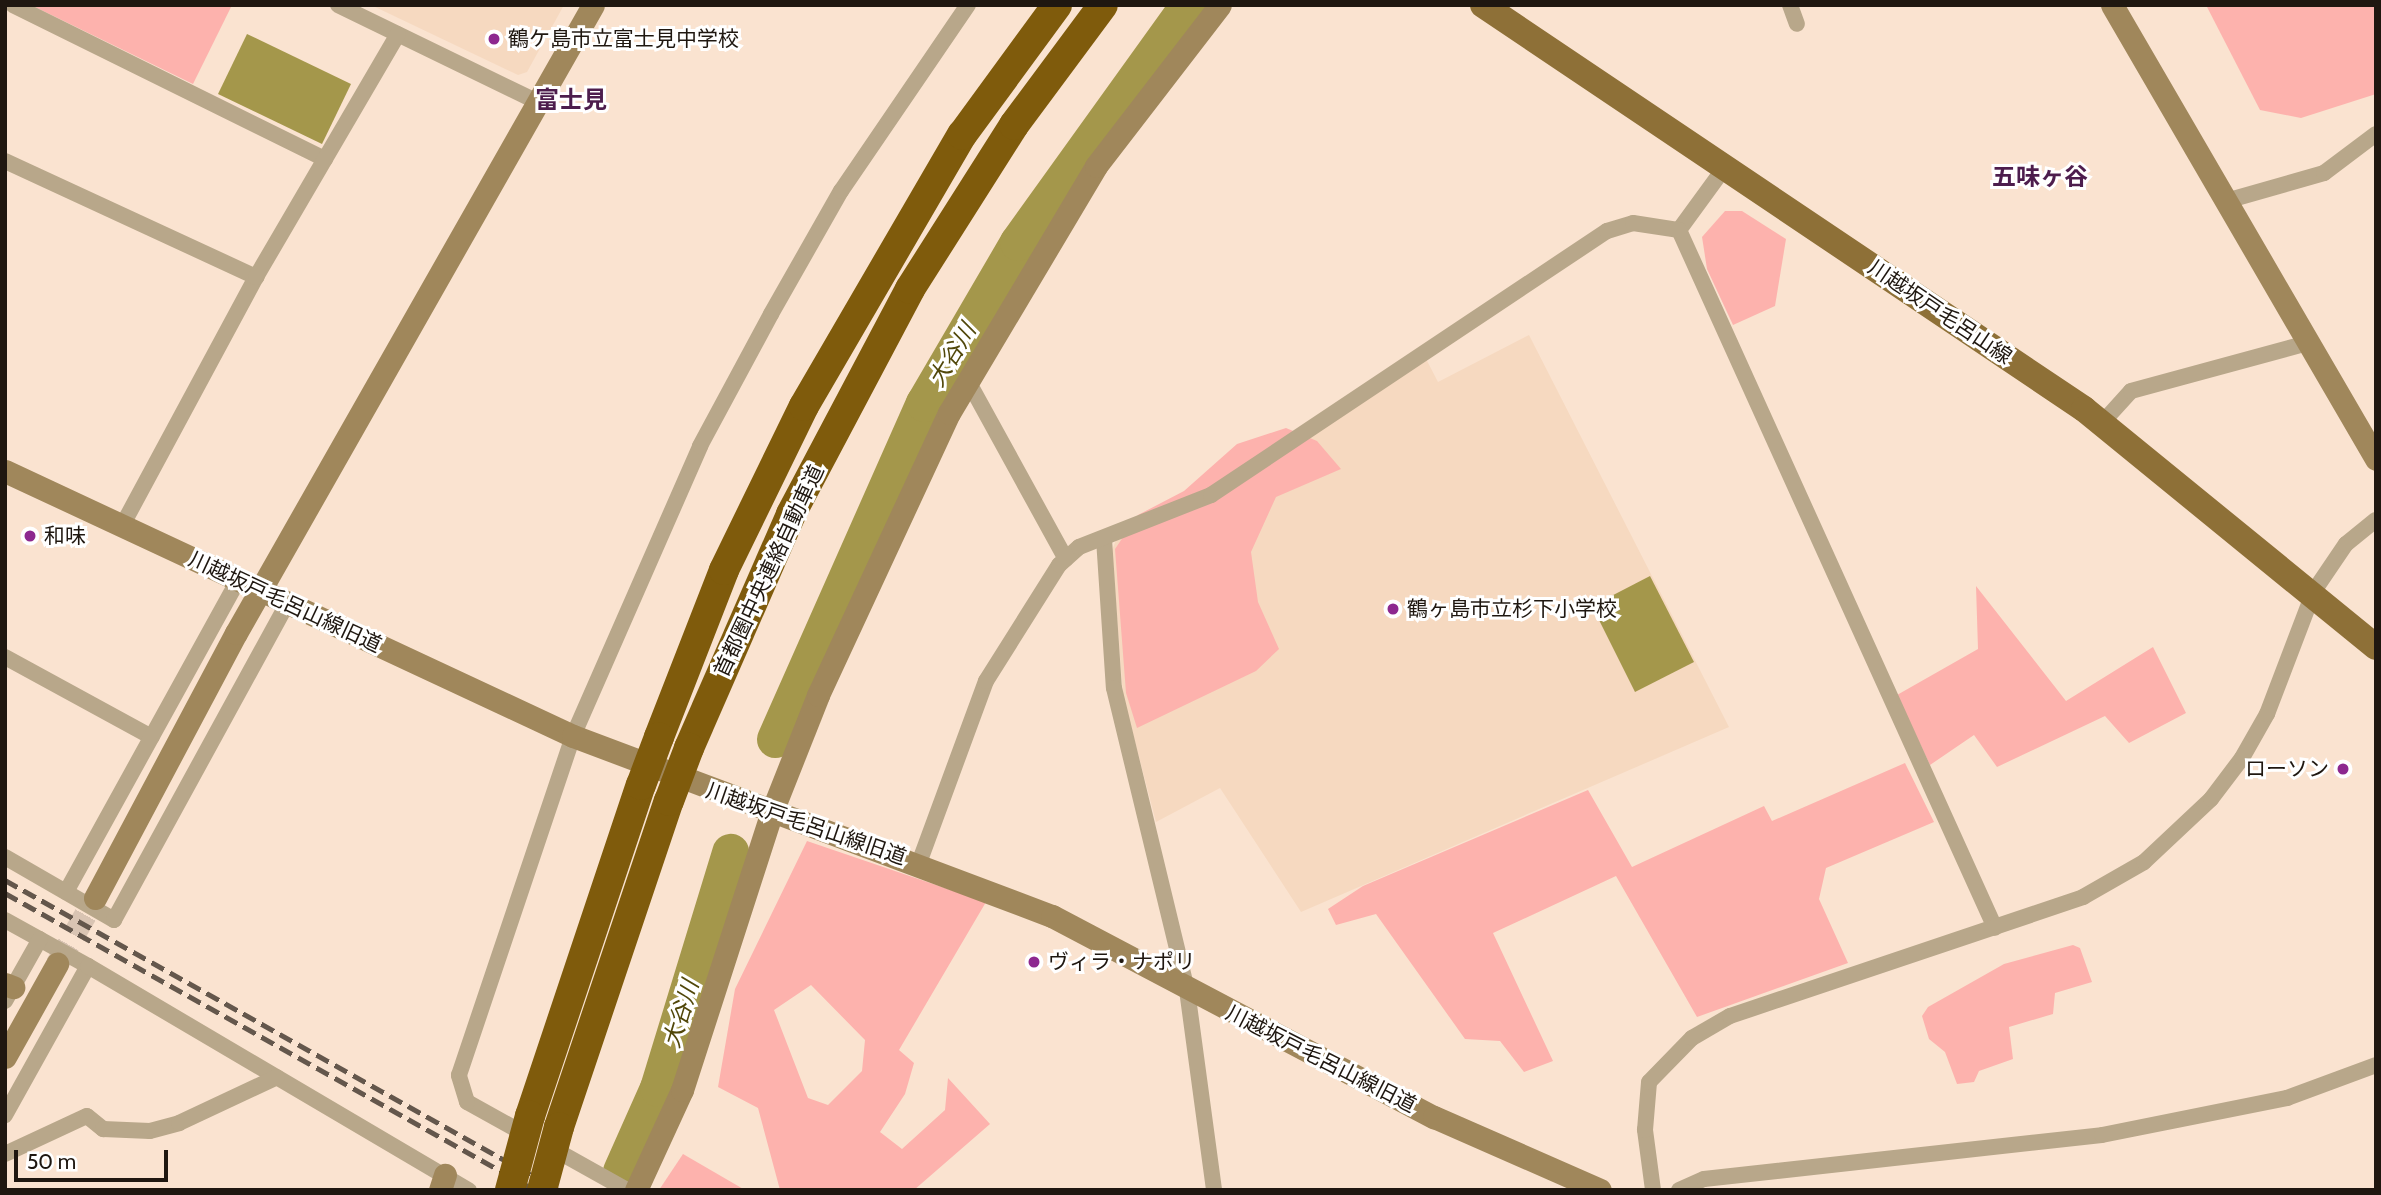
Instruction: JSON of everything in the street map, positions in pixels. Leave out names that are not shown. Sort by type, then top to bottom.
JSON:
[{"type":"highway","name":"首都圏中央連絡自動車道","points":[[510,1190],[530,1116],[641,785],[723,570],[804,406],[962,135],[1057,5]]},
{"type":"highway","name":"首都圏中央連絡自動車道","points":[[542,1190],[559,1127],[669,800],[791,514],[910,289],[1014,125],[1103,5]]},
{"type":"main road","name":"川越坂戸毛呂山線","points":[[1483,5],[2102,423],[2314,591],[2376,648]]},
{"type":"street","points":[[13,5],[325,159]]},
{"type":"street","points":[[338,5],[538,102]]},
{"type":"street","points":[[95,898],[261,592],[593,5]]},
{"type":"street","points":[[627,1190],[467,1102],[459,1090],[573,736],[700,446],[841,191],[968,5]]},
{"type":"street","points":[[636,1190],[682,1090],[771,814],[880,557],[968,381],[1096,166],[1220,5]]},
{"type":"street","points":[[1790,5],[1797,24]]},
{"type":"street","points":[[2112,5],[2376,459]]},
{"type":"street","points":[[122,526],[256,278],[398,34]]},
{"type":"street","points":[[2226,201],[2324,173],[2376,134]]},
{"type":"street","points":[[5,160],[256,278]]},
{"type":"street","points":[[1679,230],[1726,167]]},
{"type":"street","points":[[919,863],[986,681],[1066,559],[1104,539],[1211,495],[1607,231],[1633,223],[1679,230]]},
{"type":"street","points":[[1679,230],[1995,928]]},
{"type":"street","points":[[2102,423],[2131,391],[2308,343]]},
{"type":"street","points":[[968,381],[1066,559]]},
{"type":"street","name":"川越坂戸毛呂山線旧道","points":[[5,471],[573,736],[771,814],[919,863],[1052,916],[1187,990],[1434,1117],[1600,1190]]},
{"type":"street","points":[[1653,1190],[1645,1130],[1649,1082],[1692,1038],[1730,1016],[2082,897],[2144,863],[2211,799],[2267,714],[2314,591],[2346,544],[2376,520]]},
{"type":"street","points":[[1104,539],[1114,688],[1187,990],[1214,1190]]},
{"type":"street","points":[[66,892],[238,581]]},
{"type":"street","points":[[5,858],[114,920],[287,604]]},
{"type":"street","points":[[5,657],[152,737]]},
{"type":"street","points":[[5,920],[277,1077],[443,1183],[469,1190]]},
{"type":"street","points":[[8,991],[40,939]]},
{"type":"street","points":[[5,1057],[57,964]]},
{"type":"street","points":[[5,1115],[88,966]]},
{"type":"street","points":[[1679,1190],[1704,1179],[2102,1135],[2287,1098],[2376,1065]]},
{"type":"street","points":[[5,1154],[87,1116],[103,1129],[150,1131],[179,1123],[277,1077]]},
{"type":"shaded area","points":[[31,5],[232,5],[193,84]]},
{"type":"shaded area","name":"鶴ケ島市立富士見中学校","points":[[371,5],[564,5],[527,72],[518,75]]},
{"type":"shaded area","points":[[2206,5],[2376,5],[2376,94],[2301,118],[2260,110]]},
{"type":"shaded area","points":[[247,34],[351,84],[322,144],[218,94]]},
{"type":"shaded area","points":[[1725,211],[1742,211],[1786,239],[1775,306],[1733,325],[1707,269],[1702,237]]},
{"type":"shaded area","name":"鶴ヶ島市立杉下小学校","points":[[1529,335],[1729,727],[1301,912],[1220,788],[1156,822],[1123,696],[1112,550],[1116,540],[1424,355],[1438,382]]},
{"type":"shaded area","points":[[1286,428],[1317,441],[1341,469],[1276,497],[1251,552],[1258,602],[1279,649],[1256,671],[1137,728],[1126,693],[1115,549],[1138,515],[1184,491],[1237,444]]},
{"type":"shaded area","points":[[1650,576],[1694,662],[1635,692],[1592,606]]},
{"type":"shaded area","points":[[1976,586],[2066,701],[2153,647],[2186,713],[2129,743],[2105,716],[1997,767],[1974,735],[1930,765],[1897,695],[1978,649]]},
{"type":"shaded area","points":[[1905,763],[1934,822],[1826,868],[1819,899],[1848,963],[1697,1017],[1616,876],[1493,933],[1553,1061],[1524,1072],[1500,1041],[1465,1039],[1376,914],[1336,925],[1328,909],[1363,886],[1588,790],[1632,867],[1764,806],[1772,821]]},
{"type":"shaded area","points":[[807,841],[986,902],[899,1050],[914,1063],[905,1094],[880,1132],[902,1149],[945,1110],[948,1078],[990,1124],[914,1190],[780,1190],[758,1108],[718,1087],[735,989]],"holes":[[[811,985],[865,1040],[862,1071],[828,1105],[808,1098],[774,1010]]]},
{"type":"shaded area","points":[[2073,945],[2080,948],[2092,982],[2055,993],[2053,1014],[2009,1027],[2013,1059],[1979,1071],[1974,1082],[1957,1084],[1945,1052],[1929,1039],[1922,1016],[1928,1007],[2004,964]]},
{"type":"shaded area","points":[[683,1154],[745,1190],[659,1190]]},
{"type":"waterway","name":"大谷川","points":[[775,739],[924,403],[1018,242],[1188,5]]},
{"type":"waterway","name":"大谷川","points":[[621,1171],[658,1088],[730,852]]},
{"type":"tunnel","points":[[57,964],[95,898]]},
{"type":"railway","points":[[5,880],[558,1190]]},
{"type":"railway","points":[[5,893],[535,1190]]},
{"type":"place","name":"鶴ケ島市立富士見中学校","points":[[494,39]]},
{"type":"place","name":"和味","points":[[30,536]]},
{"type":"place","name":"鶴ヶ島市立杉下小学校","points":[[1393,609]]},
{"type":"place","name":"ローソン","points":[[2343,769]]},
{"type":"place","name":"ヴィラ・ナポリ","points":[[1034,962]]},
{"type":"district","name":"富士見","points":[[571,100]]},
{"type":"district","name":"五味ヶ谷","points":[[2040,177]]}]
